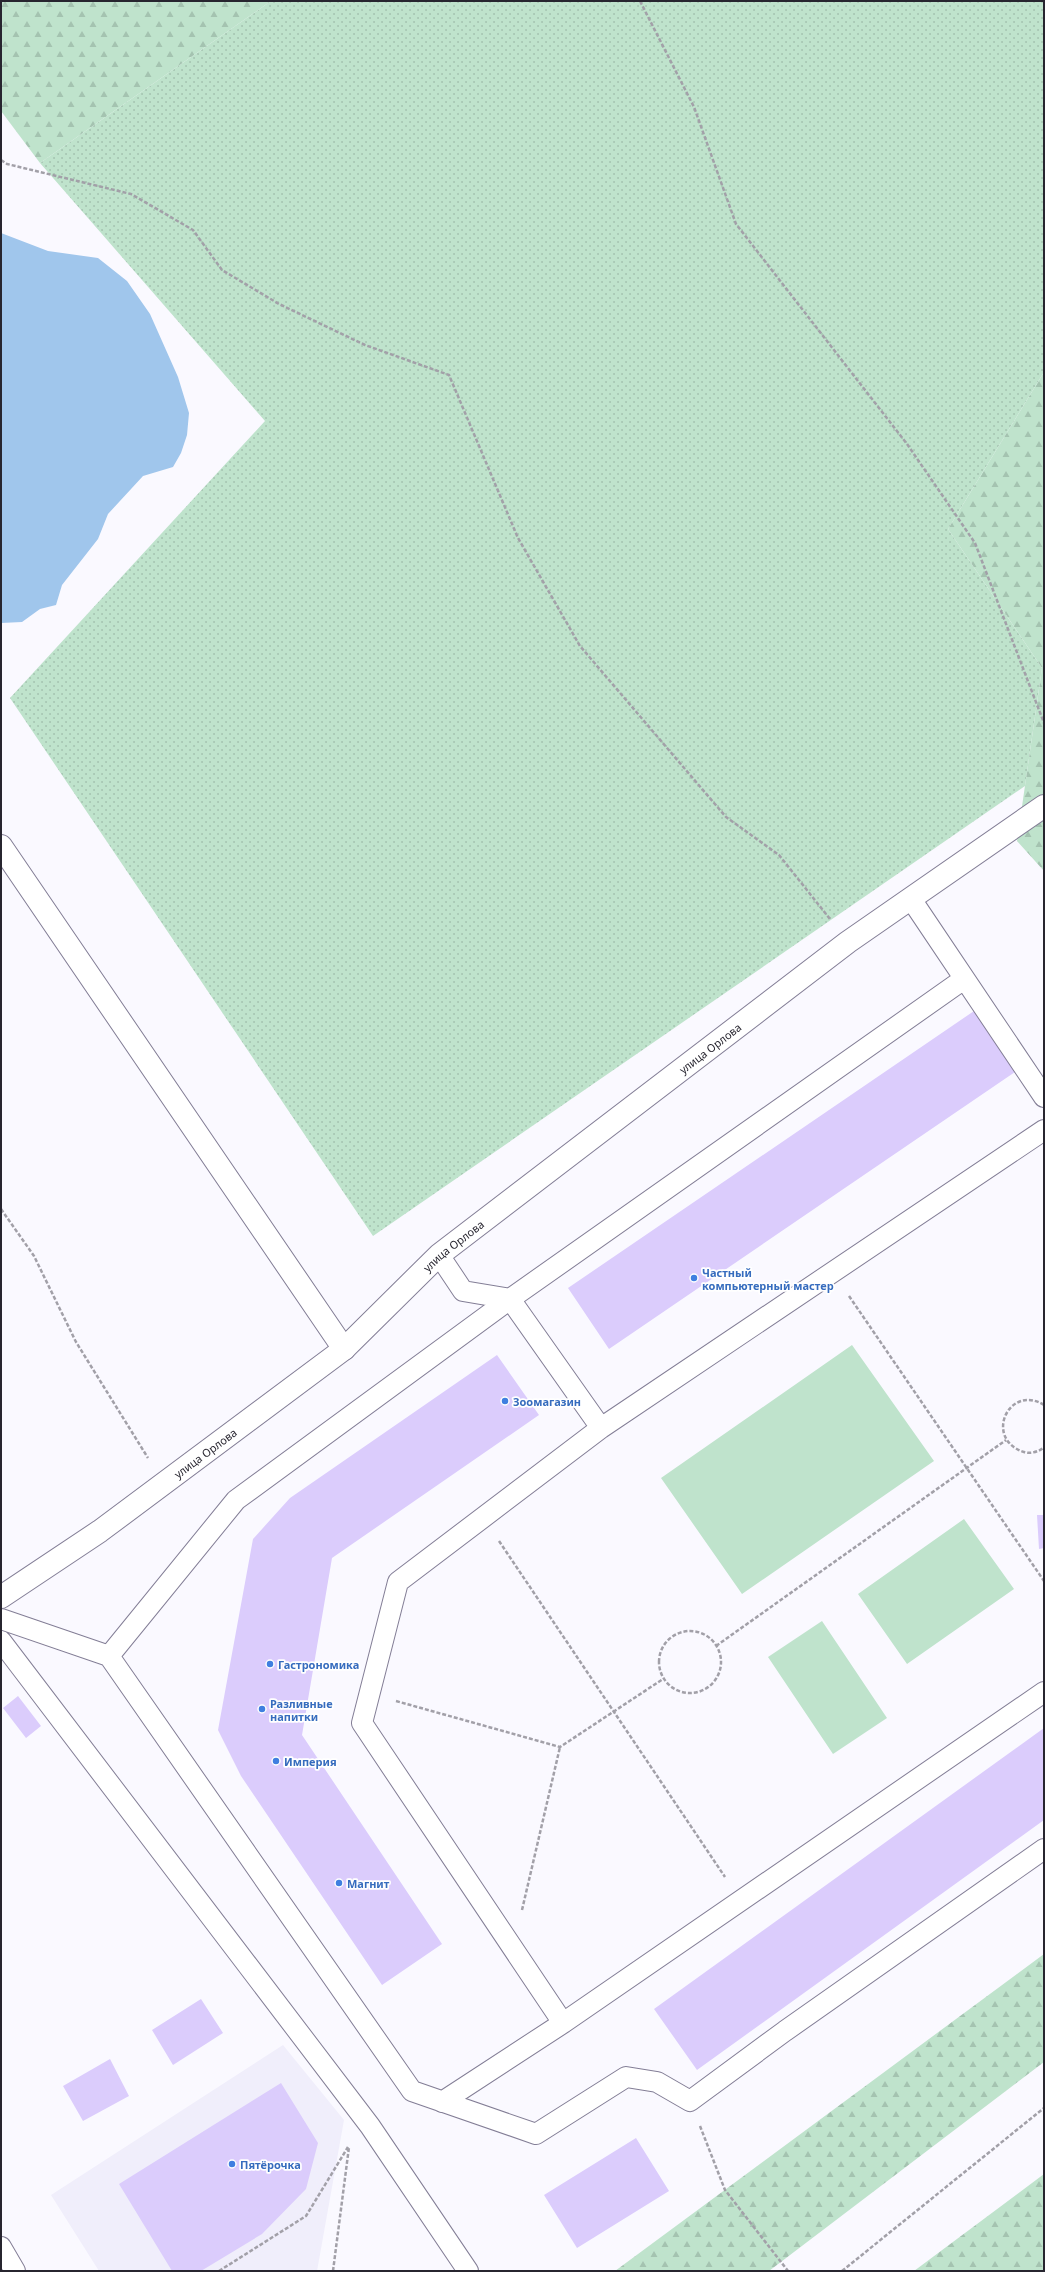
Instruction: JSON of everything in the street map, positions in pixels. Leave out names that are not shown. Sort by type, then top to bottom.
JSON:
[{"type":"street","name":"улица Орлова","points":[[1,1597],[100,1531],[344,1349],[439,1254],[848,942],[1044,806]]},
{"type":"street","points":[[1,846],[344,1349]]},
{"type":"lane","points":[[911,899],[1044,1097]]},
{"type":"lane","points":[[109,1656],[236,1500],[510,1299],[964,979]]},
{"type":"lane","points":[[563,2023],[362,1723],[398,1582],[601,1428],[1044,1130]]},
{"type":"lane","points":[[439,1254],[463,1291],[510,1299],[601,1428]]},
{"type":"lane","points":[[1,1619],[109,1656],[412,2092],[536,2134],[626,2076],[657,2082],[690,2101],[785,2031],[1044,1849]]},
{"type":"lane","points":[[1,1641],[370,2126],[468,2271]]},
{"type":"lane","points":[[442,2102],[563,2023],[1044,1692]]},
{"type":"lane","points":[[1,2247],[15,2271]]},
{"type":"path","points":[[640,1],[694,107],[736,224],[907,444],[975,543],[1044,723]]},
{"type":"path","points":[[1,160],[8,164],[131,194],[193,230],[222,270],[279,304],[364,345],[449,375],[518,538],[580,646],[726,817],[778,855],[848,942]]},
{"type":"path","points":[[1,1209],[34,1256],[76,1342],[163,1483]]},
{"type":"path","points":[[833,1272],[1044,1581]]},
{"type":"path","points":[[1044,1405],[1037,1400],[1024,1400],[1012,1405],[1004,1415],[1002,1428],[1006,1440],[1015,1449],[1027,1453],[1040,1450],[1044,1447]]},
{"type":"path","points":[[716,1646],[1006,1440]]},
{"type":"path","points":[[483,1518],[741,1900]]},
{"type":"path","points":[[696,1630],[712,1638],[716,1646],[721,1654],[721,1672],[711,1688],[694,1694],[676,1691],[663,1679],[658,1662],[664,1644],[678,1632],[696,1630]]},
{"type":"path","points":[[513,1949],[560,1747],[663,1679]]},
{"type":"path","points":[[370,1694],[560,1747]]},
{"type":"path","points":[[690,2101],[725,2190],[788,2271]]},
{"type":"path","points":[[842,2271],[1044,2108]]},
{"type":"path","points":[[219,2271],[306,2216],[349,2146],[370,2126]]},
{"type":"path","points":[[333,2271],[349,2146]]},
{"type":"shaded area","points":[[283,2045],[344,2120],[317,2271],[99,2271],[51,2195]]},
{"type":"green space","points":[[1,1],[271,1],[40,163],[1,111]]},
{"type":"green space","points":[[271,1],[1044,1],[1044,372],[948,529],[1042,668],[1025,786],[373,1236],[10,698],[265,421],[40,163]]},
{"type":"green space","points":[[1044,372],[1044,871],[1017,841],[1042,668],[948,529]]},
{"type":"green space","points":[[852,1345],[934,1461],[742,1594],[661,1478]]},
{"type":"green space","points":[[964,1519],[1014,1589],[907,1664],[858,1594]]},
{"type":"green space","points":[[822,1621],[887,1718],[833,1754],[768,1657]]},
{"type":"green space","points":[[1044,1954],[1044,2062],[769,2271],[615,2271]]},
{"type":"green space","points":[[1044,2174],[1044,2271],[914,2271]]},
{"type":"water","points":[[1,233],[48,251],[98,258],[127,281],[150,314],[178,377],[189,413],[187,435],[181,453],[173,467],[143,476],[108,514],[98,539],[62,585],[56,605],[40,609],[22,622],[1,623]]},
{"type":"building","points":[[974,1011],[1015,1072],[609,1349],[568,1288]]},
{"type":"building","points":[[497,1355],[539,1415],[332,1558],[302,1735],[442,1944],[382,1985],[241,1776],[218,1730],[253,1539],[290,1498]]},
{"type":"building","points":[[1037,1515],[1044,1515],[1044,1548],[1039,1549]]},
{"type":"building","points":[[18,1696],[41,1726],[26,1738],[3,1708]]},
{"type":"building","points":[[1044,1728],[1044,1820],[697,2070],[654,2009]]},
{"type":"building","points":[[201,1999],[223,2033],[173,2065],[152,2030]]},
{"type":"building","points":[[110,2059],[129,2096],[83,2121],[63,2086]]},
{"type":"building","name":"Пятёрочка","points":[[281,2083],[318,2143],[306,2189],[262,2234],[201,2271],[172,2271],[119,2184]]},
{"type":"building","points":[[636,2138],[669,2191],[577,2248],[544,2195]]},
{"type":"place","name":"Частный компьютерный мастер","points":[[694,1278]]},
{"type":"place","name":"Зоомагазин","points":[[505,1401]]},
{"type":"place","name":"Гастрономика","points":[[270,1664]]},
{"type":"place","name":"Разливные напитки","points":[[262,1709]]},
{"type":"place","name":"Империя","points":[[276,1761]]},
{"type":"place","name":"Магнит","points":[[339,1883]]},
{"type":"place","name":"Пятёрочка","points":[[232,2164]]}]
